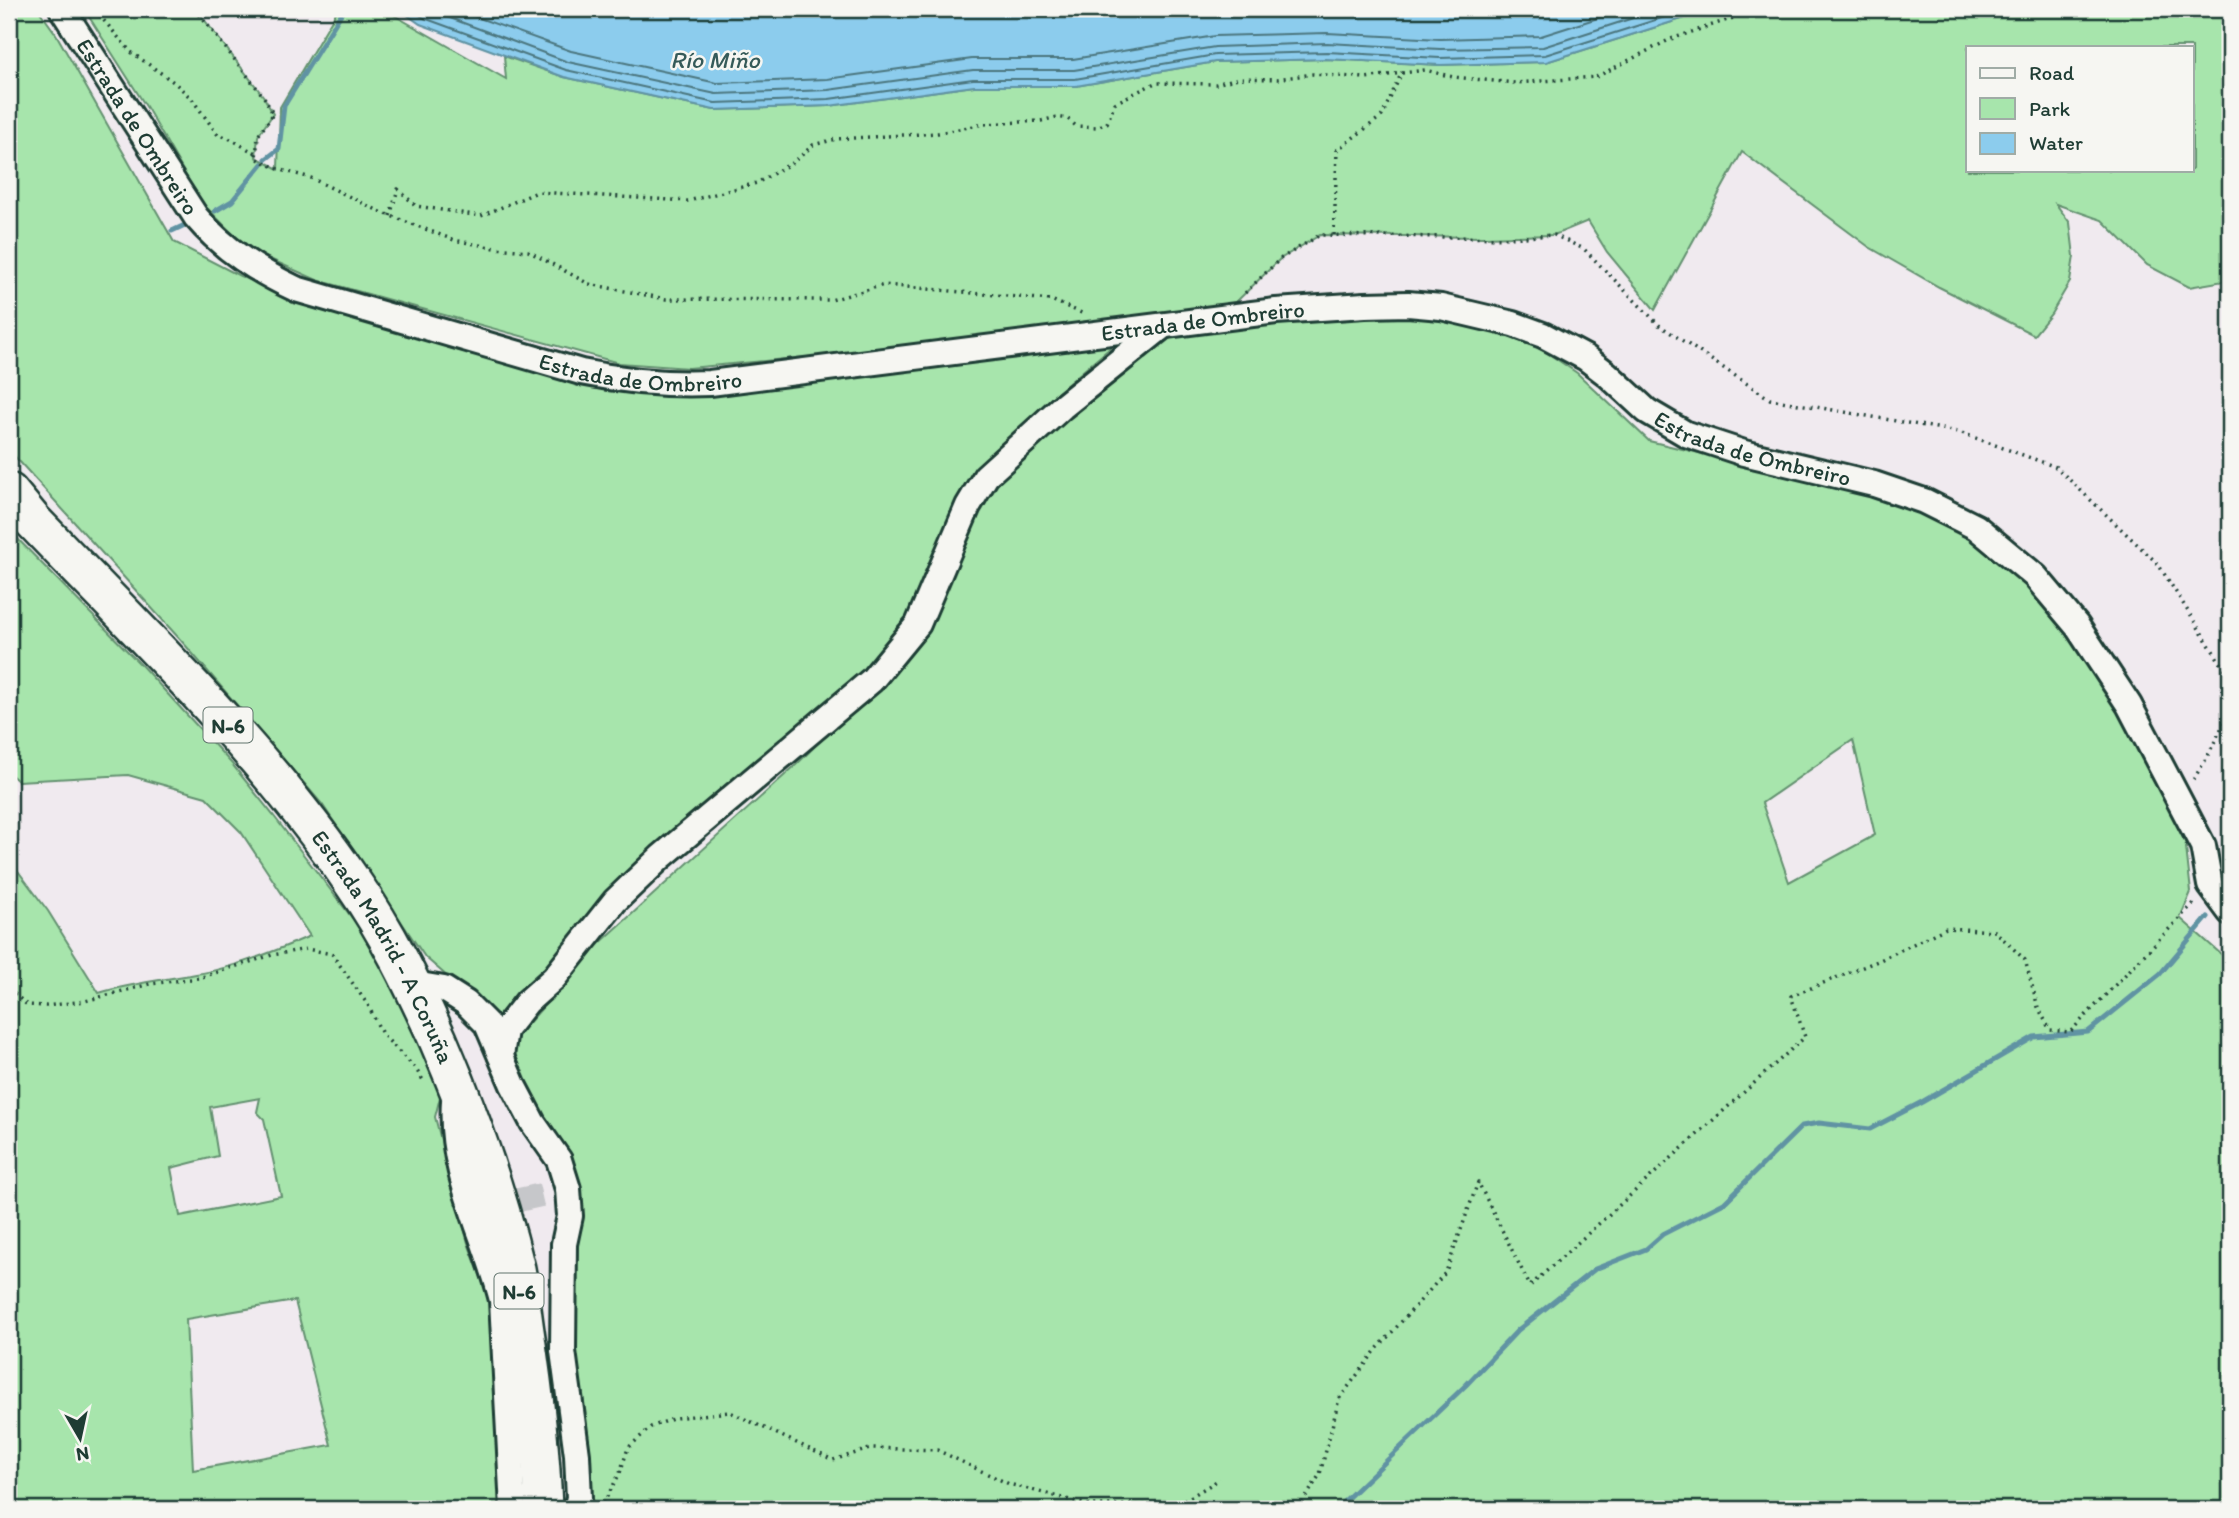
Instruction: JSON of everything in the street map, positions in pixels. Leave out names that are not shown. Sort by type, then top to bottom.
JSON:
[{"type":"highway","name":"Estrada Madrid - A Coruña","points":[[9,492],[42,531],[213,707],[290,798],[353,882],[392,943],[414,985],[442,1084],[485,1157],[516,1270],[532,1375],[543,1509]]},
{"type":"street","name":"Estrada de Ombreiro","points":[[73,11],[196,217],[221,243],[264,274],[296,289],[581,372],[621,380],[683,384],[751,379],[1222,317],[1386,304],[1441,307],[1479,314],[1513,324],[1564,345],[1607,374],[1647,411],[1686,434],[1744,453],[1874,484],[1924,501],[1976,527],[2035,576],[2077,626],[2129,705],[2203,846],[2210,885],[2230,912]]},
{"type":"street","points":[[501,1056],[505,1030],[527,1002],[554,978],[615,901],[661,857],[872,680],[918,624],[968,506],[986,476],[1062,407],[1163,326]]},
{"type":"street","points":[[414,985],[444,989],[466,1003],[487,1024],[513,1085],[533,1123],[559,1160],[568,1189],[570,1216],[564,1244],[564,1351],[577,1455],[579,1498],[576,1509]]},
{"type":"street","points":[[442,1084],[453,1117],[466,1193],[495,1270],[502,1300],[513,1509]]},
{"type":"path","points":[[195,9],[264,97],[273,114],[258,136],[256,158],[278,169],[311,178],[390,216],[453,240],[528,251],[589,284],[666,299],[831,300],[884,285],[1051,300],[1085,314]]},
{"type":"path","points":[[390,216],[398,188],[416,206],[481,216],[537,192],[688,201],[757,183],[795,161],[813,145],[836,139],[938,133],[984,124],[1033,122],[1057,117],[1068,119],[1076,126],[1097,128],[1107,123],[1115,103],[1155,83],[1216,84],[1238,79],[1277,79],[1313,74],[1365,78],[1425,70],[1453,77],[1515,83],[1596,77],[1671,39],[1759,9]]},
{"type":"path","points":[[73,11],[100,16],[131,52],[175,83],[192,99],[218,135],[230,137],[238,145],[257,153]]},
{"type":"path","points":[[1334,235],[1337,150],[1382,117],[1402,72]]},
{"type":"path","points":[[1222,317],[1280,259],[1320,235],[1509,238],[1554,235],[1584,249],[1659,325],[1770,399],[1959,432],[2056,467],[2158,564],[2229,676],[2230,698],[2224,723],[2206,761],[2178,796]]},
{"type":"path","points":[[1299,1509],[1320,1474],[1339,1399],[1376,1350],[1446,1272],[1478,1182],[1530,1286],[1805,1037],[1791,996],[1880,960],[1946,929],[1995,930],[2025,960],[2038,1007],[2050,1030],[2070,1032],[2210,885]]},
{"type":"path","points":[[9,989],[27,1005],[46,1006],[85,1001],[150,984],[199,978],[272,955],[307,949],[332,954],[368,1005],[382,1034],[415,1068],[442,1084]]},
{"type":"path","points":[[589,1509],[603,1504],[620,1473],[628,1448],[651,1427],[675,1418],[730,1412],[833,1461],[873,1448],[937,1450],[1009,1484],[1089,1505],[1177,1505],[1220,1479]]},
{"type":"green space","points":[[9,9],[38,9],[56,34],[174,242],[240,276],[351,318],[581,382],[1123,337],[1050,399],[975,470],[941,539],[904,626],[863,675],[691,821],[496,1019],[425,957],[322,804],[186,646],[9,450]]},
{"type":"green space","points":[[84,9],[196,9],[264,97],[273,114],[258,136],[256,157],[278,169],[280,107],[338,9],[383,9],[506,79],[504,56],[564,77],[714,110],[829,106],[974,86],[1076,86],[1215,62],[1326,59],[1440,65],[1546,62],[1713,9],[2230,9],[2230,280],[2189,287],[2147,265],[2102,220],[2056,204],[2070,223],[2074,256],[2070,282],[2051,314],[2034,335],[1939,287],[1869,247],[1742,152],[1655,310],[1607,252],[1588,221],[1554,235],[1320,235],[1280,259],[1234,304],[1008,338],[689,368],[619,363],[317,280],[263,256],[242,243],[201,202],[147,108]]},
{"type":"green space","points":[[1364,316],[1432,318],[1504,335],[1543,350],[1577,373],[1649,441],[1825,483],[1942,516],[2028,583],[2100,677],[2168,793],[2185,839],[2191,892],[2180,918],[2230,962],[2230,1509],[585,1509],[571,1355],[575,1208],[514,1072],[510,1044],[599,944],[797,764],[901,661],[979,512],[1017,456],[1175,333]],"holes":[[[1853,740],[1875,835],[1789,882],[1762,803]]]},
{"type":"green space","points":[[9,530],[142,666],[232,764],[369,940],[442,1089],[435,1117],[468,1243],[494,1312],[508,1509],[9,1509],[9,859],[48,911],[99,993],[224,968],[310,936],[241,832],[206,797],[128,775],[18,781],[9,773]],"holes":[[[260,1098],[257,1112],[264,1119],[281,1196],[180,1216],[171,1168],[218,1156],[210,1107]],[[295,1301],[331,1445],[193,1470],[186,1319]]]},
{"type":"water","name":"Río Miño","points":[[399,9],[1713,9],[1546,62],[1440,65],[1326,59],[1215,62],[1076,86],[974,86],[829,106],[714,110],[564,77],[420,24]]},
{"type":"waterway","points":[[266,159],[279,149],[284,106],[344,9]]},
{"type":"waterway","points":[[215,211],[232,201],[262,164]]},
{"type":"waterway","points":[[172,231],[187,224]]},
{"type":"waterway","points":[[1336,1509],[1466,1385],[1518,1330],[1595,1269],[1646,1249],[1663,1234],[1724,1203],[1802,1126],[1819,1123],[1870,1129],[2034,1037],[2088,1032],[2160,974],[2208,917]]},
{"type":"tunnel","points":[[483,1208],[568,1189]]}]
